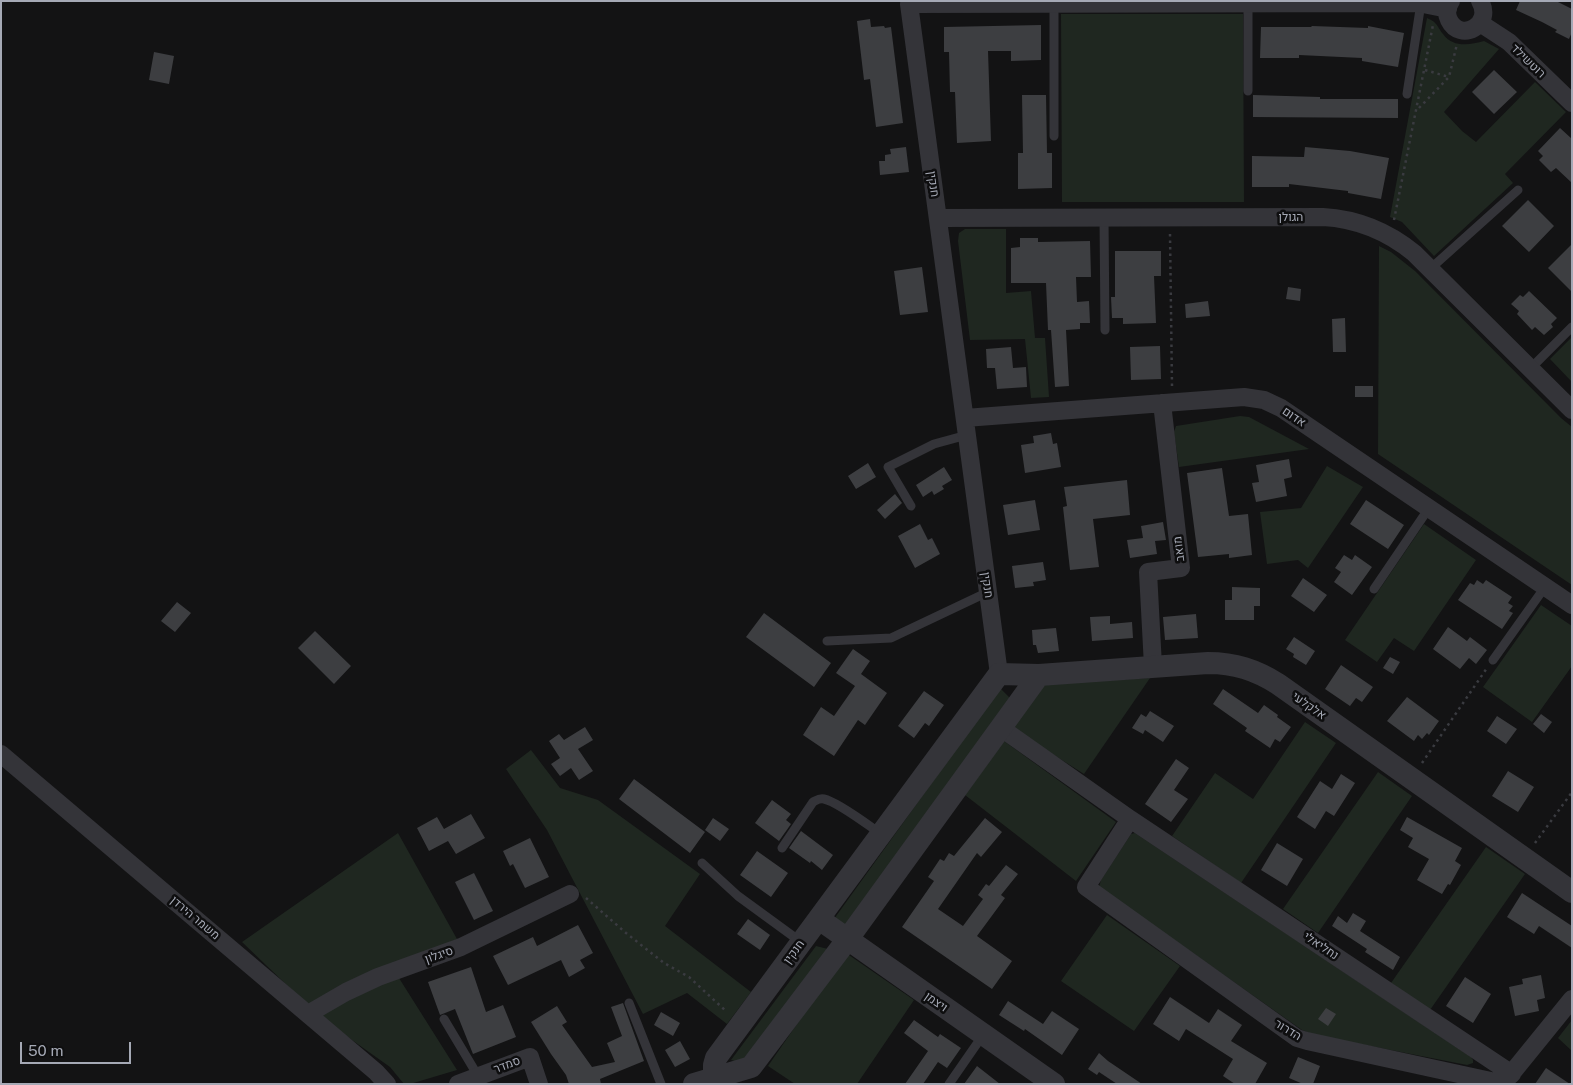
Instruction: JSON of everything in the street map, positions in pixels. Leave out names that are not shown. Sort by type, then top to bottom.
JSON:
[{"type":"street","points":[[1054,4],[1248,3],[1439,5],[1453,26],[1461,30],[1472,30],[1480,23],[1484,12],[1480,1]]},
{"type":"street","name":"חנקין","points":[[1039,675],[847,940],[751,1067],[716,1080],[714,1066],[716,1058],[999,674],[909,4],[1054,4]]},
{"type":"street","name":"רוטשילד","points":[[1480,23],[1507,40],[1572,103]]},
{"type":"street","name":"הגולן","points":[[938,218],[1334,218],[1364,224],[1390,236],[1414,253],[1572,410]]},
{"type":"street","name":"אדום","points":[[966,427],[1167,403],[1244,397],[1268,401],[1572,605]]},
{"type":"street","name":"מואב","points":[[1153,666],[1148,572],[1181,568],[1167,403]]},
{"type":"street","name":"אלקלעי","points":[[999,674],[1039,675],[1217,663],[1253,670],[1278,684],[1572,892]]},
{"type":"street","name":"נחליאלי","points":[[1001,728],[1130,819],[1512,1074]]},
{"type":"street","name":"משמר הירדן","points":[[1,754],[376,1072],[387,1084]]},
{"type":"street","name":"הדרור","points":[[1130,819],[1086,887],[1288,1032],[1297,1038],[1307,1041],[1500,1083],[1512,1074]]},
{"type":"street","name":"סיגלון","points":[[308,1014],[346,992],[378,977],[462,947],[570,894]]},
{"type":"street","name":"ויצמן","points":[[819,919],[1054,1084]]},
{"type":"street","points":[[1512,1074],[1572,999]]},
{"type":"street","name":"סמדר","points":[[458,1084],[530,1057],[539,1084]]},
{"type":"lane","points":[[1248,3],[1248,90]]},
{"type":"lane","points":[[1054,4],[1054,136]]},
{"type":"lane","points":[[1407,94],[1439,5]]},
{"type":"lane","points":[[1430,269],[1518,190]]},
{"type":"lane","points":[[1104,217],[1105,330]]},
{"type":"lane","points":[[1530,369],[1572,327]]},
{"type":"lane","points":[[910,506],[888,467],[966,427]]},
{"type":"lane","points":[[1374,589],[1429,508]]},
{"type":"lane","points":[[1493,660],[1544,586]]},
{"type":"lane","points":[[827,641],[891,638],[988,592]]},
{"type":"lane","points":[[782,848],[812,802],[818,799],[826,799],[881,834]]},
{"type":"lane","points":[[702,863],[738,896],[801,942]]},
{"type":"lane","points":[[629,1003],[661,1084]]},
{"type":"lane","points":[[444,1018],[478,1076]]},
{"type":"lane","points":[[949,1084],[984,1034]]},
{"type":"path","points":[[1390,236],[1439,5]]},
{"type":"path","points":[[1418,109],[1449,77],[1461,30]]},
{"type":"path","points":[[1425,70],[1449,77]]},
{"type":"path","points":[[1167,403],[1170,217]]},
{"type":"path","points":[[1412,778],[1493,660]]},
{"type":"path","points":[[1524,859],[1572,792]]},
{"type":"path","points":[[570,894],[585,897],[664,963],[689,977],[740,1025]]},
{"type":"shaded area","points":[[1061,14],[1243,14],[1244,202],[1062,202]]},
{"type":"shaded area","points":[[1427,18],[1435,23],[1452,42],[1473,44],[1484,41],[1499,49],[1444,112],[1462,131],[1476,142],[1535,82],[1566,112],[1505,174],[1513,183],[1434,256],[1402,222],[1390,217]]},
{"type":"shaded area","points":[[965,229],[1006,229],[1006,293],[1031,291],[1035,338],[1045,338],[1049,397],[1031,398],[1025,339],[970,340],[958,241],[959,233]]},
{"type":"shaded area","points":[[1379,246],[1391,252],[1415,271],[1572,427],[1572,585],[1378,454]]},
{"type":"shaded area","points":[[1572,337],[1572,382],[1550,359]]},
{"type":"shaded area","points":[[1240,416],[1249,417],[1309,449],[1179,467],[1174,432],[1176,426]]},
{"type":"shaded area","points":[[1327,466],[1363,487],[1308,568],[1298,560],[1267,564],[1260,512],[1301,508]]},
{"type":"shaded area","points":[[1424,524],[1476,560],[1414,651],[1394,638],[1377,662],[1345,640]]},
{"type":"shaded area","points":[[1541,605],[1572,626],[1572,666],[1532,722],[1483,687]]},
{"type":"shaded area","points":[[1150,678],[1084,774],[1008,726],[1040,684]]},
{"type":"shaded area","points":[[1000,688],[1013,701],[847,929],[834,919]]},
{"type":"shaded area","points":[[1305,722],[1336,743],[1241,883],[1172,836],[1215,773],[1253,799]]},
{"type":"shaded area","points":[[1004,741],[1116,822],[1076,881],[965,795]]},
{"type":"shaded area","points":[[531,750],[560,788],[598,800],[700,874],[665,926],[751,992],[727,1024],[687,993],[643,1014],[547,830],[506,769]]},
{"type":"shaded area","points":[[1378,772],[1412,796],[1318,933],[1283,909]]},
{"type":"shaded area","points":[[398,833],[457,939],[392,967],[457,1070],[410,1084],[404,1084],[390,1067],[321,1018],[242,942]]},
{"type":"shaded area","points":[[1135,833],[1471,1057],[1473,1063],[1467,1065],[1314,1035],[1302,1030],[1099,887],[1101,880],[1131,834]]},
{"type":"shaded area","points":[[1486,847],[1525,874],[1430,1010],[1391,983]]},
{"type":"shaded area","points":[[1107,915],[1180,966],[1134,1031],[1061,981]]},
{"type":"shaded area","points":[[816,946],[832,950],[747,1064],[731,1060]]},
{"type":"shaded area","points":[[846,953],[914,1000],[857,1084],[795,1084],[768,1066]]},
{"type":"shaded area","points":[[1572,1020],[1572,1051],[1558,1038]]},
{"type":"building","points":[[1520,1],[1556,1],[1572,9],[1572,32],[1569,39],[1555,32],[1557,30],[1516,10]]},
{"type":"building","points":[[870,19],[871,27],[891,27],[903,123],[876,127],[870,79],[864,80],[857,21]]},
{"type":"building","points":[[1041,25],[1041,60],[1011,61],[1011,51],[988,51],[991,141],[957,143],[955,92],[950,92],[949,52],[944,52],[944,27]]},
{"type":"building","points":[[1368,26],[1404,33],[1398,67],[1362,61],[1362,58],[1299,55],[1299,58],[1260,58],[1261,27],[1368,28]]},
{"type":"building","points":[[154,52],[174,56],[169,84],[149,80]]},
{"type":"building","points":[[1494,70],[1517,92],[1494,114],[1472,92]]},
{"type":"building","points":[[1022,95],[1046,95],[1047,153],[1052,153],[1052,188],[1018,189],[1018,153],[1023,153]]},
{"type":"building","points":[[1253,95],[1320,97],[1320,99],[1398,99],[1398,118],[1253,117]]},
{"type":"building","points":[[1560,128],[1572,139],[1572,183],[1556,168],[1551,172],[1539,160],[1543,156],[1538,151]]},
{"type":"building","points":[[906,147],[909,172],[880,175],[879,161],[885,161],[885,155],[891,154],[890,149]]},
{"type":"building","points":[[1305,147],[1350,151],[1389,158],[1381,199],[1348,193],[1348,191],[1289,184],[1289,187],[1252,187],[1252,156],[1304,157]]},
{"type":"building","points":[[1528,200],[1554,226],[1529,252],[1502,226]]},
{"type":"building","points":[[1020,238],[1038,238],[1038,242],[1090,241],[1091,277],[1076,277],[1077,302],[1089,301],[1090,323],[1080,323],[1080,329],[1066,330],[1069,386],[1055,387],[1051,330],[1048,330],[1046,283],[1011,283],[1011,248],[1020,247]]},
{"type":"building","points":[[1572,244],[1572,292],[1548,268]]},
{"type":"building","points":[[1115,251],[1161,251],[1161,276],[1154,276],[1156,323],[1123,324],[1123,318],[1112,318],[1111,297],[1115,297]]},
{"type":"building","points":[[922,267],[928,312],[900,315],[894,271]]},
{"type":"building","points":[[1288,287],[1301,289],[1300,301],[1286,299]]},
{"type":"building","points":[[1529,291],[1557,318],[1551,324],[1553,327],[1544,335],[1535,327],[1532,330],[1517,314],[1519,311],[1511,304],[1520,295],[1523,297]]},
{"type":"building","points":[[1208,301],[1210,316],[1186,318],[1185,304]]},
{"type":"building","points":[[1345,318],[1346,352],[1333,352],[1332,319]]},
{"type":"building","points":[[1160,346],[1161,379],[1131,380],[1130,347]]},
{"type":"building","points":[[1011,347],[1013,368],[1026,367],[1027,387],[997,389],[995,368],[987,368],[986,349]]},
{"type":"building","points":[[1355,386],[1373,386],[1373,397],[1355,397]]},
{"type":"building","points":[[1051,433],[1053,444],[1057,443],[1061,467],[1025,473],[1021,445],[1034,443],[1033,436]]},
{"type":"building","points":[[1289,459],[1292,477],[1284,479],[1287,496],[1256,502],[1252,483],[1259,482],[1256,465]]},
{"type":"building","points":[[868,463],[876,477],[856,489],[848,476]]},
{"type":"building","points":[[944,467],[952,480],[942,486],[944,489],[934,495],[932,491],[923,497],[916,485]]},
{"type":"building","points":[[1222,468],[1229,516],[1248,514],[1252,555],[1229,558],[1229,554],[1198,557],[1187,473]]},
{"type":"building","points":[[1127,480],[1130,515],[1093,519],[1099,567],[1070,570],[1063,507],[1067,506],[1064,487]]},
{"type":"building","points":[[895,494],[902,503],[885,519],[877,510]]},
{"type":"building","points":[[1035,500],[1040,530],[1008,535],[1003,505]]},
{"type":"building","points":[[1366,500],[1404,525],[1388,549],[1350,524]]},
{"type":"building","points":[[1163,522],[1166,540],[1155,541],[1157,554],[1130,558],[1127,540],[1143,538],[1141,526]]},
{"type":"building","points":[[920,524],[928,540],[932,538],[940,554],[915,568],[898,536]]},
{"type":"building","points":[[1344,555],[1352,560],[1355,555],[1372,567],[1352,595],[1334,582],[1341,572],[1335,568]]},
{"type":"building","points":[[1043,562],[1046,580],[1033,582],[1034,586],[1015,588],[1012,566]]},
{"type":"building","points":[[1303,578],[1327,595],[1314,612],[1291,596]]},
{"type":"building","points":[[1477,580],[1483,584],[1486,580],[1512,597],[1508,603],[1513,606],[1509,611],[1513,613],[1502,629],[1458,600],[1470,583],[1474,585]]},
{"type":"building","points":[[1232,587],[1260,588],[1260,606],[1254,606],[1254,620],[1225,620],[1225,600],[1232,600]]},
{"type":"building","points":[[177,602],[191,613],[175,632],[161,621]]},
{"type":"building","points":[[764,613],[831,663],[814,687],[746,637]]},
{"type":"building","points":[[1196,614],[1198,638],[1165,640],[1163,617]]},
{"type":"building","points":[[1110,616],[1110,624],[1132,622],[1133,638],[1092,641],[1090,617]]},
{"type":"building","points":[[1448,627],[1467,641],[1470,637],[1487,650],[1476,664],[1469,658],[1460,669],[1433,649]]},
{"type":"building","points":[[1056,628],[1059,651],[1038,653],[1036,645],[1033,645],[1032,630]]},
{"type":"building","points":[[315,631],[351,666],[334,684],[298,648]]},
{"type":"building","points":[[1294,637],[1315,651],[1306,665],[1293,657],[1294,654],[1286,649]]},
{"type":"building","points":[[853,649],[870,661],[861,674],[887,693],[865,725],[858,720],[834,756],[803,735],[821,707],[834,716],[855,686],[836,673]]},
{"type":"building","points":[[1390,657],[1400,662],[1393,674],[1383,668]]},
{"type":"building","points":[[1341,665],[1373,687],[1362,702],[1356,698],[1350,706],[1325,689]]},
{"type":"building","points":[[1223,689],[1258,713],[1264,705],[1291,727],[1280,742],[1275,739],[1270,748],[1245,731],[1247,728],[1213,704]]},
{"type":"building","points":[[924,691],[944,705],[929,726],[925,723],[914,738],[898,726]]},
{"type":"building","points":[[1407,697],[1439,721],[1429,735],[1427,733],[1422,739],[1418,735],[1414,741],[1387,721]]},
{"type":"building","points":[[1150,711],[1174,726],[1163,742],[1145,730],[1143,734],[1132,728],[1141,714],[1146,717]]},
{"type":"building","points":[[1541,714],[1552,722],[1544,733],[1533,724]]},
{"type":"building","points":[[1497,716],[1517,729],[1506,744],[1487,731]]},
{"type":"building","points":[[585,727],[593,740],[578,749],[593,771],[579,780],[571,768],[560,776],[551,764],[560,758],[549,741],[559,734],[564,740]]},
{"type":"building","points":[[1176,759],[1189,768],[1174,790],[1188,799],[1171,822],[1145,804]]},
{"type":"building","points":[[1508,771],[1534,787],[1518,812],[1492,796]]},
{"type":"building","points":[[1341,774],[1355,783],[1334,816],[1326,811],[1315,829],[1297,817],[1320,781],[1332,789]]},
{"type":"building","points":[[634,779],[705,832],[690,853],[619,799]]},
{"type":"building","points":[[772,800],[791,814],[786,820],[791,824],[779,841],[755,823]]},
{"type":"building","points":[[471,814],[485,838],[456,854],[448,841],[429,851],[417,828],[437,817],[444,829]]},
{"type":"building","points":[[1407,817],[1462,848],[1455,861],[1461,865],[1450,885],[1448,884],[1442,894],[1417,880],[1429,859],[1408,847],[1413,838],[1400,830]]},
{"type":"building","points":[[713,818],[729,829],[720,841],[705,830]]},
{"type":"building","points":[[985,818],[1002,832],[981,857],[977,853],[938,909],[963,926],[983,899],[978,895],[986,884],[989,886],[1006,865],[1018,874],[1001,895],[1005,898],[977,936],[1012,961],[992,989],[902,927],[934,881],[928,877],[940,859],[944,861],[949,853],[954,856]]},
{"type":"building","points":[[801,831],[833,855],[822,870],[789,848]]},
{"type":"building","points":[[530,838],[549,877],[525,888],[513,864],[510,866],[503,851]]},
{"type":"building","points":[[1277,843],[1303,859],[1287,886],[1261,870]]},
{"type":"building","points":[[757,851],[788,873],[771,897],[740,875]]},
{"type":"building","points":[[474,873],[493,911],[474,920],[455,882]]},
{"type":"building","points":[[1522,893],[1572,926],[1572,948],[1539,926],[1534,934],[1507,917]]},
{"type":"building","points":[[1353,913],[1366,921],[1360,931],[1400,957],[1393,970],[1365,952],[1367,949],[1332,926],[1338,916],[1347,923]]},
{"type":"building","points":[[748,919],[770,935],[760,950],[737,934]]},
{"type":"building","points":[[578,925],[593,953],[580,960],[585,968],[569,977],[561,960],[508,985],[493,956],[533,937],[537,946]]},
{"type":"building","points":[[471,967],[486,1012],[503,1005],[516,1037],[473,1054],[455,1009],[440,1015],[428,982]]},
{"type":"building","points":[[1541,975],[1545,998],[1537,1000],[1539,1011],[1515,1016],[1509,987],[1523,984],[1522,979]]},
{"type":"building","points":[[1465,977],[1491,994],[1473,1023],[1446,1006]]},
{"type":"building","points":[[1170,997],[1209,1023],[1218,1009],[1242,1025],[1231,1041],[1267,1063],[1255,1084],[1235,1084],[1223,1076],[1233,1059],[1186,1029],[1179,1041],[1153,1024]]},
{"type":"building","points":[[1008,1001],[1043,1024],[1052,1011],[1079,1029],[1062,1055],[1025,1029],[1024,1031],[999,1015]]},
{"type":"building","points":[[623,1003],[644,1061],[600,1079],[601,1084],[569,1084],[566,1075],[531,1022],[557,1006],[567,1022],[562,1025],[592,1067],[615,1062],[607,1043],[622,1036],[611,1007]]},
{"type":"building","points":[[1326,1008],[1336,1014],[1328,1026],[1318,1019]]},
{"type":"building","points":[[661,1012],[680,1023],[673,1036],[654,1025]]},
{"type":"building","points":[[914,1020],[938,1037],[940,1034],[961,1048],[947,1068],[938,1062],[923,1084],[905,1084],[928,1051],[904,1033]]},
{"type":"building","points":[[680,1041],[690,1059],[675,1067],[665,1050]]},
{"type":"building","points":[[1099,1053],[1142,1084],[1117,1084],[1099,1072],[1097,1075],[1088,1069]]},
{"type":"building","points":[[1298,1057],[1320,1066],[1313,1084],[1303,1084],[1289,1078]]},
{"type":"building","points":[[977,1066],[1000,1084],[964,1084]]},
{"type":"building","points":[[1546,1068],[1570,1084],[1535,1084]]}]
